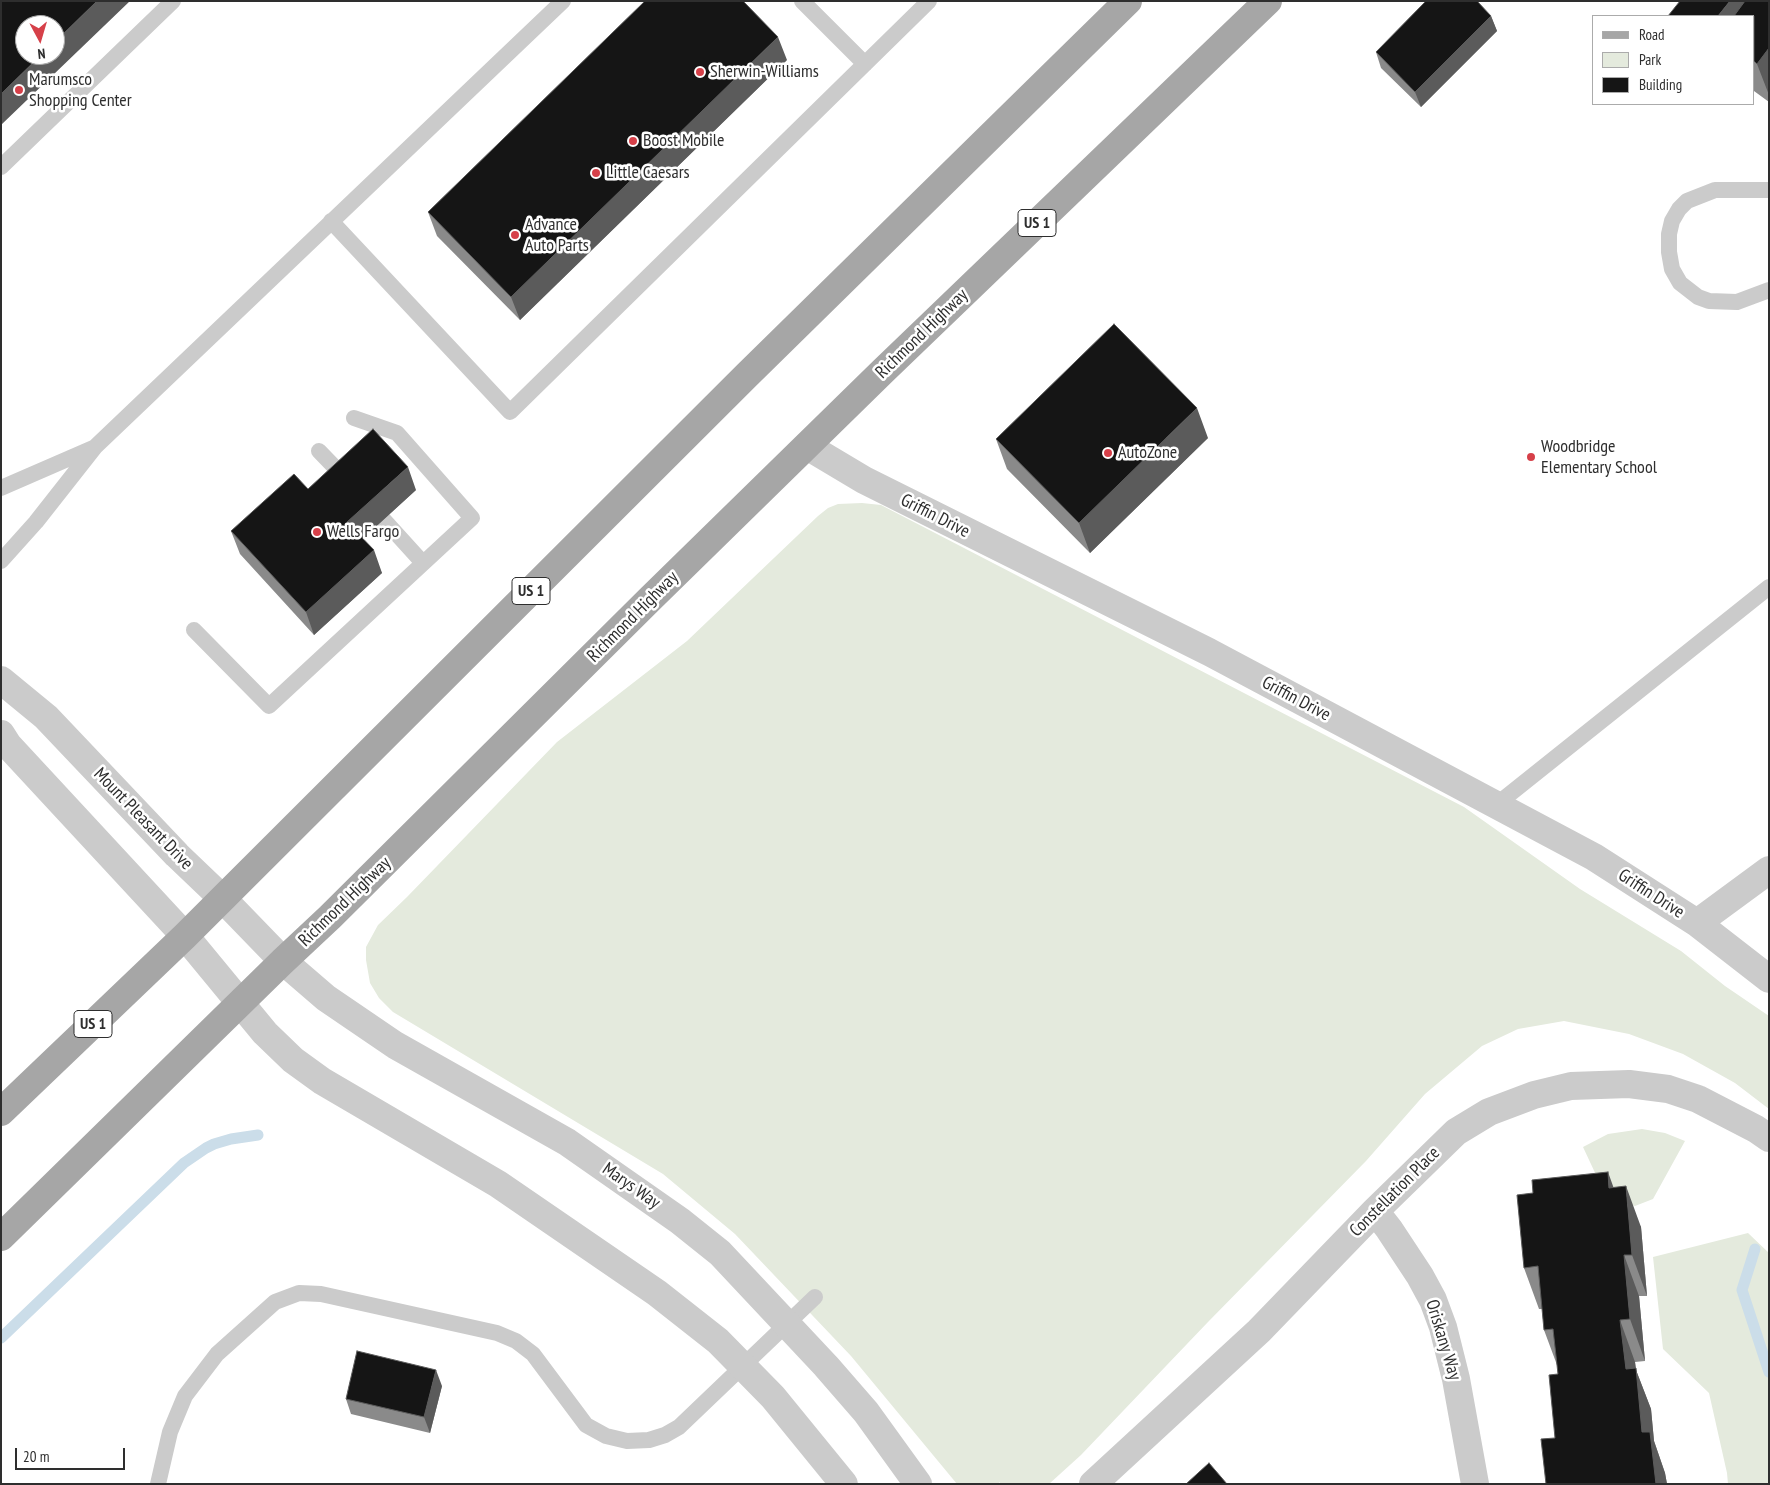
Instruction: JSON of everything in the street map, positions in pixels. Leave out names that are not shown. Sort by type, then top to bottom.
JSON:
[{"type":"main road","name":"US 1","points":[[1,1112],[185,936],[746,376],[1128,1]]},
{"type":"main road","name":"Richmond Highway","points":[[1,1237],[283,960],[330,917],[807,446],[1268,1]]},
{"type":"street","name":"Griffin Drive","points":[[807,446],[864,480],[1209,652],[1594,857],[1697,923],[1769,980]]},
{"type":"street","name":"Mount Pleasant Drive","points":[[1,680],[46,717],[177,856],[222,898],[283,960]]},
{"type":"street","points":[[1,734],[8,745],[185,936],[240,1003],[293,1060],[322,1081],[498,1184],[657,1293],[718,1341],[773,1397],[844,1484]]},
{"type":"street","points":[[1697,923],[1769,870]]},
{"type":"street","name":"Marys Way","points":[[283,960],[326,998],[388,1040],[567,1142],[680,1221],[720,1253],[866,1412],[918,1484]]},
{"type":"street","name":"Constellation Place","points":[[1093,1484],[1259,1331],[1375,1211],[1456,1132],[1489,1112],[1534,1095],[1571,1086],[1629,1084],[1668,1089],[1698,1099],[1756,1129],[1769,1138]]},
{"type":"street","name":"Oriskany Way","points":[[1375,1211],[1389,1228],[1420,1276],[1433,1300],[1443,1327],[1456,1379],[1475,1484]]},
{"type":"lane","points":[[1,167],[173,1]]},
{"type":"lane","points":[[1,560],[36,522],[95,447],[563,1]]},
{"type":"lane","points":[[802,1],[865,64]]},
{"type":"lane","points":[[331,221],[510,412],[929,1]]},
{"type":"lane","points":[[1769,190],[1715,190],[1701,194],[1688,201],[1679,209],[1672,221],[1669,234],[1669,252],[1672,269],[1680,282],[1698,297],[1709,301],[1737,302],[1769,290]]},
{"type":"lane","points":[[194,630],[269,706],[472,518],[397,433],[354,418]]},
{"type":"lane","points":[[1,488],[95,447]]},
{"type":"lane","points":[[320,451],[349,482]]},
{"type":"lane","points":[[384,520],[423,563]]},
{"type":"lane","points":[[1496,805],[1769,586]]},
{"type":"lane","points":[[158,1484],[170,1432],[186,1396],[217,1354],[275,1302],[299,1293],[321,1294],[349,1300],[497,1333],[516,1341],[532,1354],[586,1425],[606,1436],[628,1441],[649,1440],[665,1435],[679,1427],[815,1297]]},
{"type":"green space","points":[[862,503],[881,505],[1464,807],[1580,889],[1681,951],[1725,986],[1769,1016],[1769,1109],[1735,1083],[1683,1054],[1629,1034],[1564,1021],[1518,1029],[1482,1046],[1425,1094],[1366,1161],[1081,1455],[1049,1484],[1000,1484],[1000,1482],[998,1484],[957,1484],[851,1356],[735,1234],[663,1174],[393,1012],[379,998],[370,983],[366,960],[366,947],[378,925],[557,742],[687,641],[828,508],[838,504]]},
{"type":"green space","points":[[1642,1129],[1665,1133],[1685,1141],[1653,1199],[1635,1206],[1597,1197],[1597,1177],[1583,1147],[1608,1134]]},
{"type":"green space","points":[[1748,1233],[1769,1253],[1769,1484],[1728,1484],[1709,1393],[1663,1349],[1653,1257]]},
{"type":"building","points":[[1,1],[97,1],[65,32],[65,15],[15,15],[15,65],[31,65],[1,94]]},
{"type":"building","points":[[645,1],[743,1],[778,37],[511,297],[428,212]]},
{"type":"building","points":[[1426,1],[1477,1],[1491,16],[1415,92],[1376,52]]},
{"type":"building","points":[[1680,1],[1730,1],[1719,15],[1669,15]]},
{"type":"building","points":[[1745,1],[1769,1],[1769,48],[1757,64],[1755,62],[1755,15],[1735,15]]},
{"type":"building","name":"AutoZone","points":[[1114,324],[1197,408],[1079,523],[996,439]]},
{"type":"building","name":"Wells Fargo","points":[[373,429],[408,467],[347,522],[374,550],[306,612],[231,531],[294,474],[308,489]]},
{"type":"building","points":[[1608,1172],[1609,1188],[1626,1186],[1632,1255],[1624,1255],[1630,1319],[1620,1320],[1626,1369],[1636,1368],[1642,1432],[1650,1432],[1656,1484],[1546,1484],[1541,1439],[1555,1438],[1549,1375],[1558,1374],[1553,1329],[1544,1330],[1538,1266],[1524,1268],[1517,1195],[1533,1193],[1532,1180]]},
{"type":"building","points":[[357,1351],[436,1370],[424,1417],[346,1399]]},
{"type":"building","points":[[1209,1463],[1227,1484],[1186,1484]]},
{"type":"waterway","points":[[1,1338],[184,1163],[214,1144],[258,1135]]},
{"type":"waterway","points":[[1755,1249],[1742,1290],[1769,1372]]},
{"type":"place","name":"Sherwin-Williams","points":[[700,72]]},
{"type":"place","name":"Marumsco Shopping Center","points":[[19,90]]},
{"type":"place","name":"Boost Mobile","points":[[633,141]]},
{"type":"place","name":"Little Caesars","points":[[596,173]]},
{"type":"place","name":"Advance Auto Parts","points":[[515,235]]},
{"type":"place","name":"AutoZone","points":[[1108,453]]},
{"type":"place","name":"Woodbridge Elementary School","points":[[1531,457]]},
{"type":"place","name":"Wells Fargo","points":[[317,532]]}]
